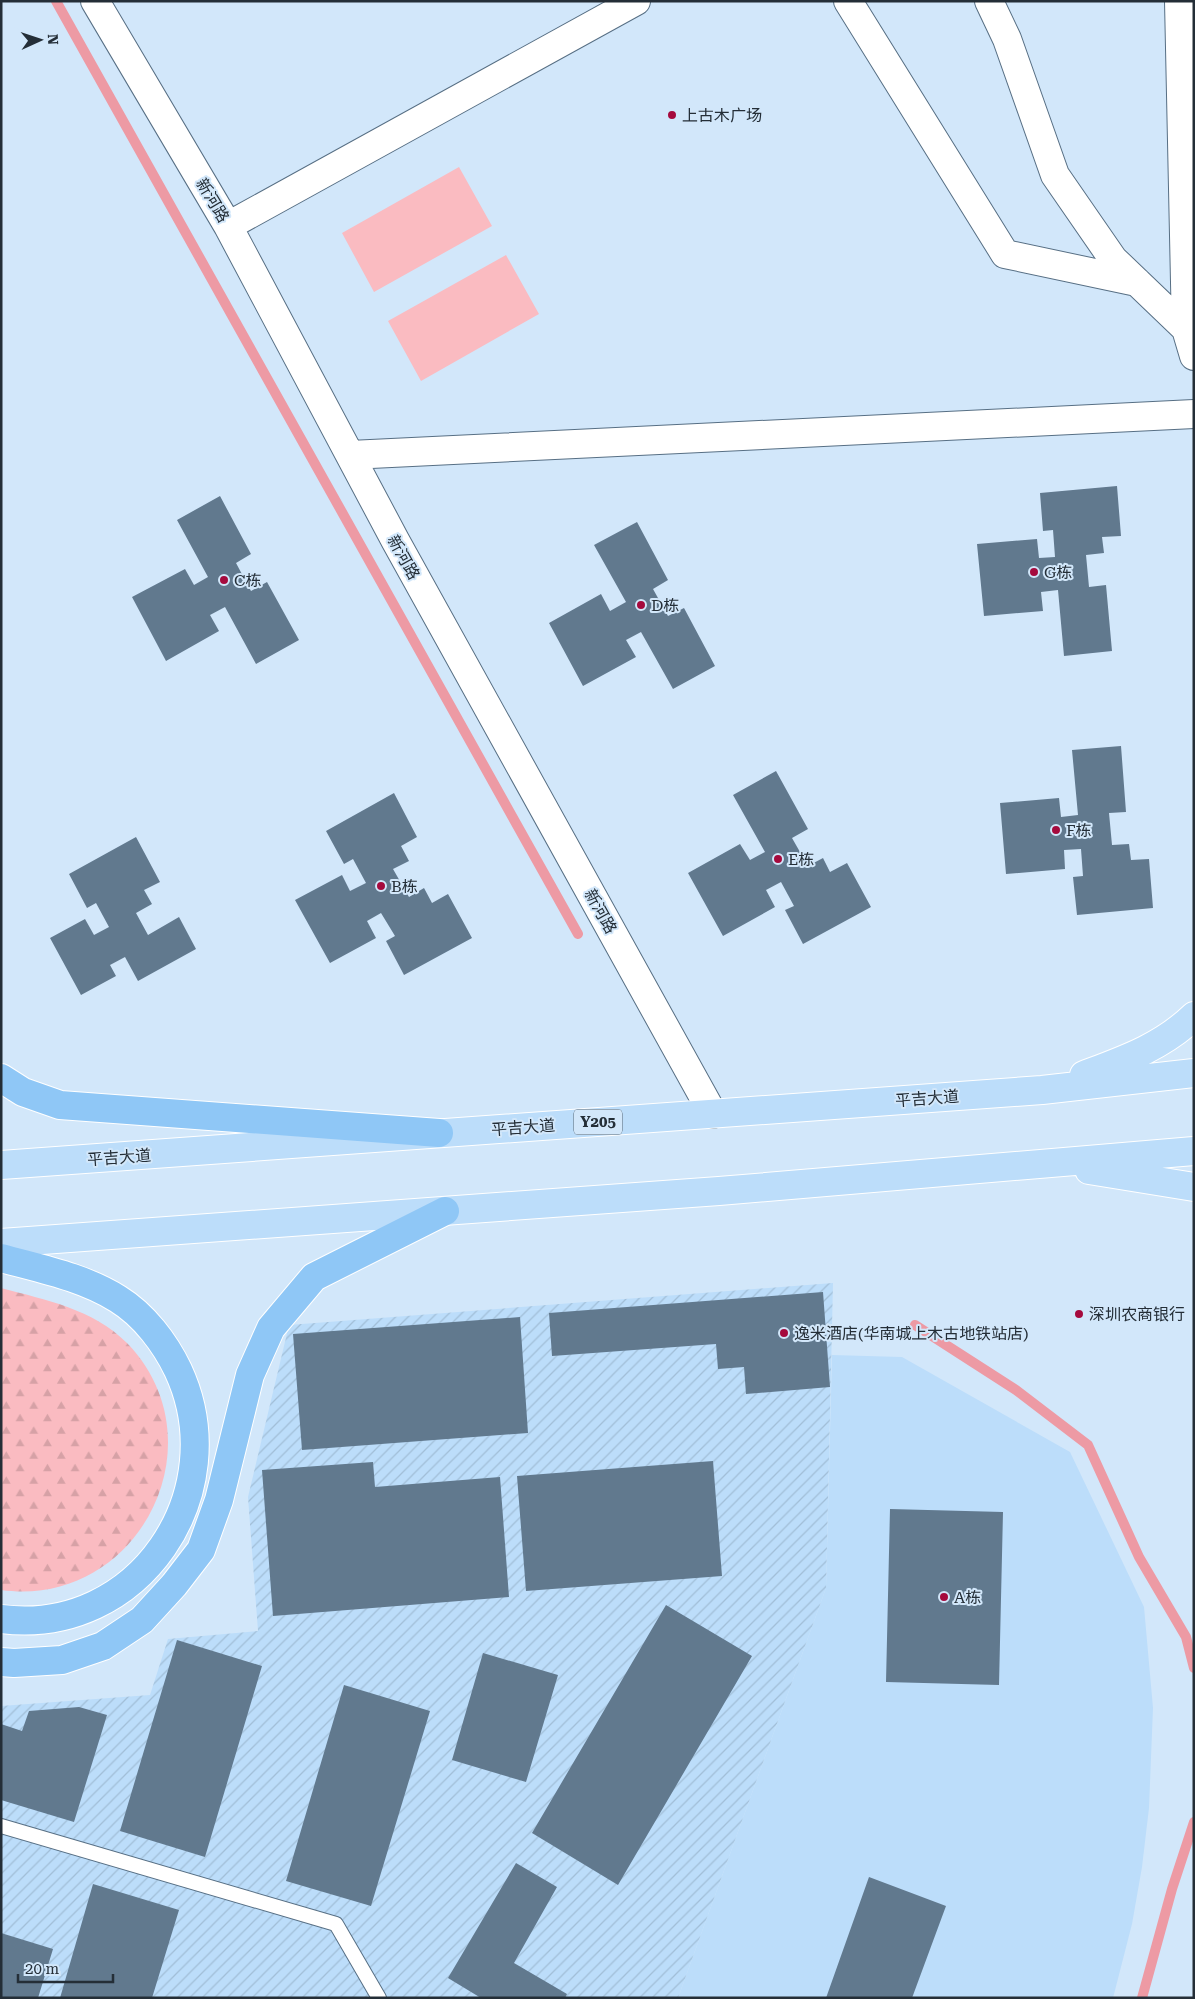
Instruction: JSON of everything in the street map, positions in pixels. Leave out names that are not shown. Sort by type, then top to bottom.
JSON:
[{"type":"highway","points":[[1,1078],[23,1092],[60,1105],[439,1134]]},
{"type":"highway","points":[[1,1662],[14,1664],[62,1660],[103,1646],[142,1620],[174,1585],[201,1550],[219,1500],[250,1375],[272,1328],[314,1276],[444,1211]]},
{"type":"highway","points":[[1,1258],[86,1282],[119,1299],[148,1324],[170,1354],[187,1388],[195,1425],[196,1462],[188,1499],[173,1533],[151,1564],[123,1589],[90,1607],[54,1618],[17,1621],[1,1619]]},
{"type":"main road","points":[[1042,1090],[1131,1058],[1155,1046],[1178,1031],[1194,1016]]},
{"type":"main road","name":"平吉大道","points":[[1,1165],[1042,1090],[1194,1073]]},
{"type":"main road","points":[[1,1243],[719,1191],[1194,1151]]},
{"type":"main road","points":[[1049,1163],[1194,1186]]},
{"type":"street","name":"新河路","points":[[95,1],[228,226],[350,455],[714,1114]]},
{"type":"street","points":[[228,226],[636,1]]},
{"type":"street","points":[[848,1],[1005,254],[1137,282]]},
{"type":"street","points":[[989,1],[1007,39],[1055,175],[1113,259],[1186,329]]},
{"type":"street","points":[[1179,1],[1186,329],[1194,356]]},
{"type":"street","points":[[350,455],[1194,414]]},
{"type":"lane","points":[[1,1826],[336,1924],[379,1998]]},
{"type":"shaded area","points":[[833,1283],[826,1588],[678,1998],[1,1998],[1,1706],[150,1695],[168,1639],[258,1631],[248,1497],[289,1325]]},
{"type":"shaded area","points":[[832,1355],[902,1357],[1070,1452],[1144,1607],[1153,1708],[1149,1808],[1142,1867],[1132,1924],[1113,1998],[678,1998],[826,1588]]},
{"type":"green space","points":[[459,167],[492,226],[374,292],[342,233]]},
{"type":"green space","points":[[506,255],[539,314],[421,381],[388,321]]},
{"type":"green space","points":[[1,1288],[68,1307],[114,1331],[127,1343],[155,1383],[167,1426],[165,1470],[151,1511],[126,1546],[92,1573],[50,1589],[1,1590]]},
{"type":"building","name":"G栋","points":[[1117,486],[1121,536],[1102,537],[1104,553],[1086,555],[1089,587],[1106,585],[1112,651],[1064,656],[1058,590],[1041,592],[1043,611],[984,616],[977,544],[1037,539],[1039,558],[1055,557],[1053,530],[1043,531],[1040,493]]},
{"type":"building","name":"C栋","points":[[220,496],[251,554],[236,563],[251,591],[267,582],[299,640],[256,664],[225,607],[210,615],[219,631],[166,661],[132,597],[185,569],[194,585],[208,577],[177,520]]},
{"type":"building","name":"D栋","points":[[637,522],[668,580],[653,589],[668,616],[684,608],[715,666],[673,689],[641,632],[626,640],[636,657],[583,686],[549,623],[601,594],[610,611],[626,602],[594,545]]},
{"type":"building","name":"F栋","points":[[1121,746],[1126,812],[1109,813],[1112,845],[1129,844],[1131,860],[1149,859],[1153,908],[1077,915],[1073,877],[1083,876],[1081,849],[1064,850],[1065,869],[1006,874],[1000,803],[1059,798],[1061,817],[1078,815],[1072,750]]},
{"type":"building","name":"E栋","points":[[776,771],[808,829],[792,838],[808,866],[823,858],[830,872],[847,863],[871,907],[803,944],[785,910],[794,906],[781,882],[766,890],[775,907],[723,936],[688,873],[740,844],[750,860],[765,852],[733,795]]},
{"type":"building","name":"B栋","points":[[394,793],[417,837],[401,846],[409,861],[393,869],[409,897],[424,888],[432,903],[448,894],[472,938],[404,975],[386,941],[395,936],[381,913],[367,921],[376,938],[330,963],[295,900],[342,875],[350,891],[366,883],[353,859],[344,864],[326,831]]},
{"type":"building","points":[[136,837],[160,882],[144,890],[152,904],[136,913],[148,935],[179,917],[196,949],[138,981],[125,957],[110,965],[116,976],[81,995],[50,938],[85,919],[94,935],[109,927],[96,903],[87,908],[69,874]]},
{"type":"building","points":[[823,1292],[830,1387],[746,1394],[744,1367],[718,1369],[716,1344],[552,1356],[549,1313]]},
{"type":"building","points":[[520,1317],[528,1433],[302,1450],[293,1334]]},
{"type":"building","points":[[713,1461],[722,1576],[526,1591],[517,1476]]},
{"type":"building","points":[[373,1462],[375,1487],[500,1477],[509,1597],[273,1616],[262,1470]]},
{"type":"building","name":"A栋","points":[[890,1509],[1003,1512],[999,1685],[886,1682]]},
{"type":"building","points":[[666,1605],[752,1656],[618,1885],[532,1833]]},
{"type":"building","points":[[177,1640],[262,1666],[205,1857],[120,1831]]},
{"type":"building","points":[[483,1653],[558,1675],[526,1782],[452,1760]]},
{"type":"building","points":[[344,1685],[430,1711],[371,1906],[286,1881]]},
{"type":"building","points":[[79,1707],[107,1715],[74,1822],[1,1800],[1,1724],[22,1731],[29,1711]]},
{"type":"building","points":[[516,1863],[557,1887],[514,1963],[567,1994],[565,1998],[481,1998],[448,1978]]},
{"type":"building","points":[[869,1877],[946,1906],[912,1998],[826,1998]]},
{"type":"building","points":[[93,1884],[179,1910],[152,1998],[60,1998]]},
{"type":"building","points":[[1,1933],[53,1949],[38,1998],[1,1998]]},
{"type":"waterway","points":[[56,1],[578,934]]},
{"type":"waterway","points":[[915,1325],[1016,1390],[1088,1445],[1139,1557],[1186,1637],[1194,1668]]},
{"type":"waterway","points":[[1142,1998],[1172,1889],[1194,1822]]},
{"type":"place","name":"上古木广场","points":[[672,115]]},
{"type":"place","name":"G栋","points":[[1034,572]]},
{"type":"place","name":"C栋","points":[[224,580]]},
{"type":"place","name":"D栋","points":[[641,605]]},
{"type":"place","name":"F栋","points":[[1056,830]]},
{"type":"place","name":"E栋","points":[[778,859]]},
{"type":"place","name":"B栋","points":[[381,886]]},
{"type":"place","name":"深圳农商银行","points":[[1079,1314]]},
{"type":"place","name":"逸米酒店(华南城上木古地铁站店)","points":[[784,1333]]},
{"type":"place","name":"A栋","points":[[944,1597]]}]
